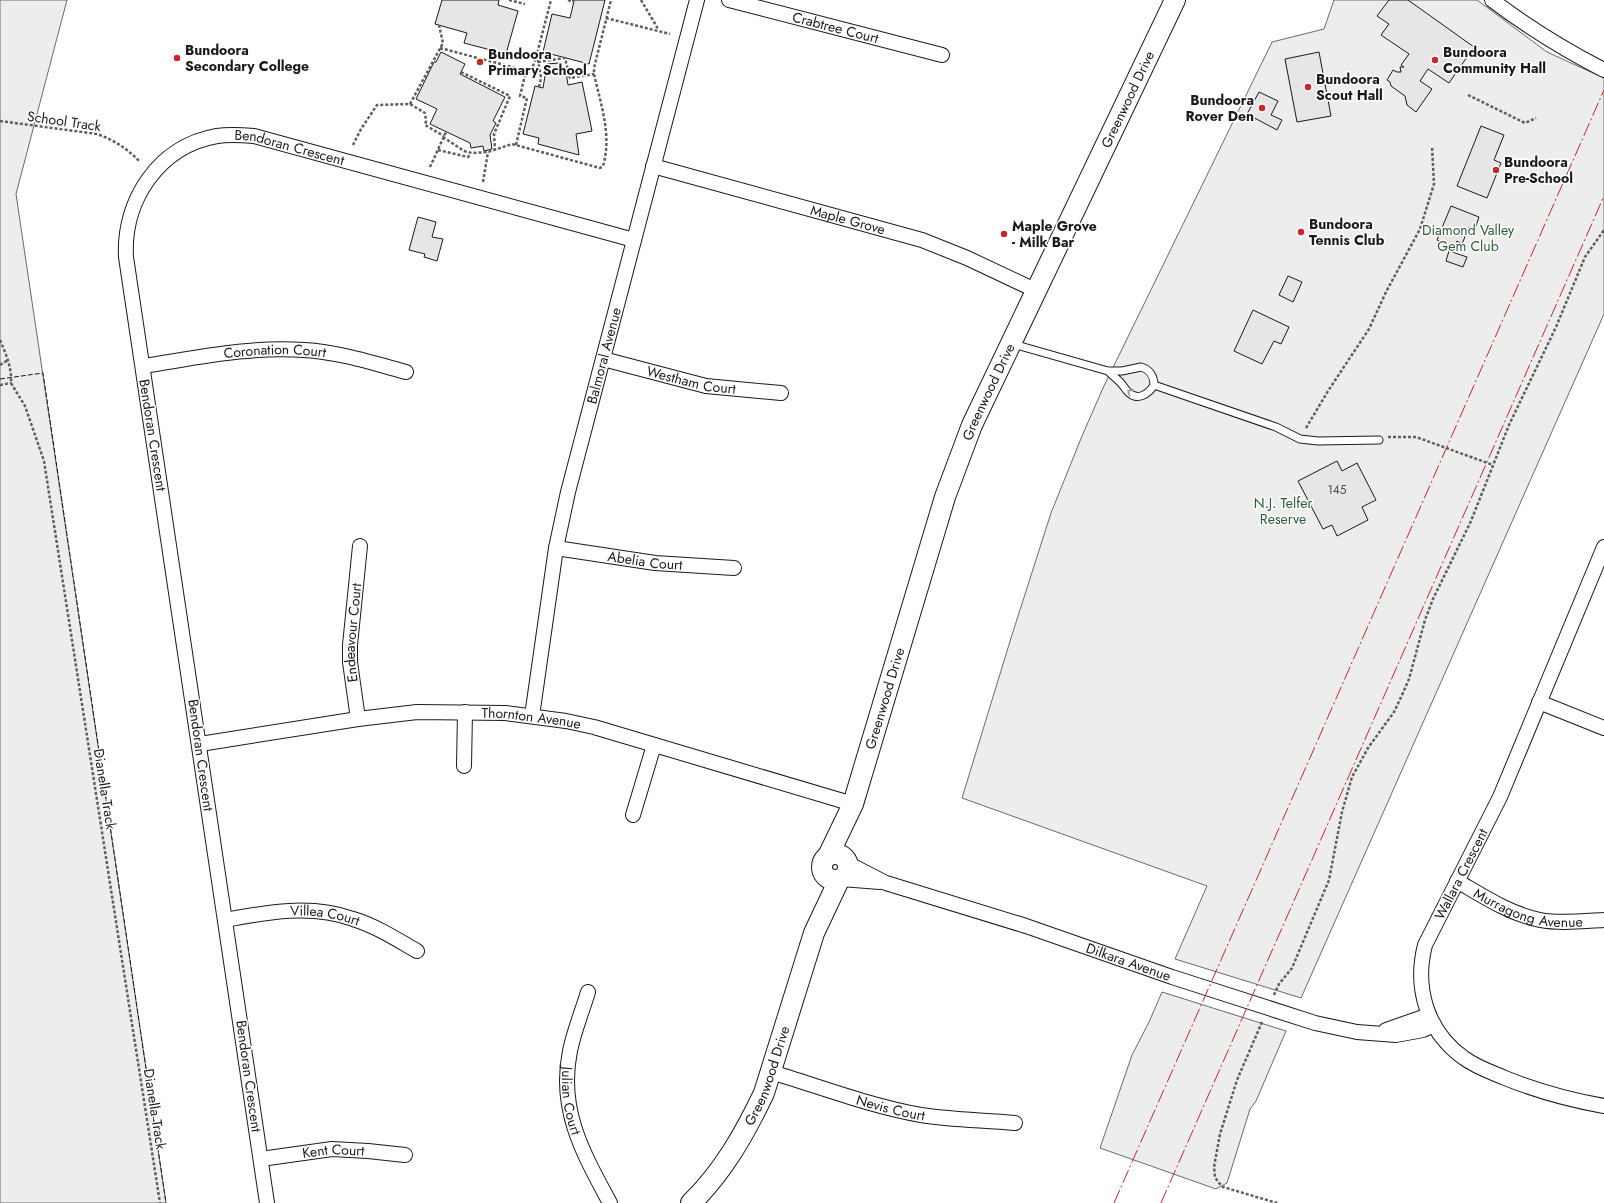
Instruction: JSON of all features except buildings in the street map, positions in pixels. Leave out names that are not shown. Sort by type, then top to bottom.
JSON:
[{"type":"street","name":"Balmoral Avenue","points":[[532,716],[556,548],[568,492],[696,0]]},
{"type":"street","name":"Crabtree Court","points":[[729,0],[942,55]]},
{"type":"street","name":"Greenwood Drive","points":[[698,1201],[740,1139],[764,1093],[814,933],[837,868],[853,804],[953,472],[972,425],[1010,344],[1037,291],[1176,0]]},
{"type":"street","points":[[1492,0],[1537,33],[1568,52],[1604,70]]},
{"type":"street","name":"Bendoran Crescent","points":[[267,1203],[200,744],[126,257],[126,237],[130,213],[142,187],[161,163],[173,154],[187,146],[210,138],[237,135],[270,139],[634,240]]},
{"type":"street","name":"Maple Grove","points":[[653,166],[922,240],[968,258],[1037,291]]},
{"type":"street","name":"Coronation Court","points":[[143,366],[243,351],[283,349],[327,352],[406,372]]},
{"type":"street","name":"Westham Court","points":[[603,359],[706,386],[781,394]]},
{"type":"street","name":"Endeavour Court","points":[[358,719],[350,662],[350,644],[360,546]]},
{"type":"street","name":"Wallara Crescent","points":[[1604,547],[1500,797],[1425,945],[1422,958],[1421,988],[1431,1020],[1452,1048],[1464,1058],[1478,1066],[1529,1087],[1558,1096],[1604,1106]]},
{"type":"street","name":"Abelia Court","points":[[556,548],[655,563],[734,568]]},
{"type":"street","points":[[1539,702],[1604,728]]},
{"type":"street","name":"Thornton Avenue","points":[[200,744],[358,719],[417,712],[505,713],[566,721],[594,727],[853,804]]},
{"type":"street","points":[[464,766],[465,712]]},
{"type":"street","points":[[633,815],[654,745]]},
{"type":"street","name":"Dilkara Avenue","points":[[837,868],[1026,926],[1178,979],[1315,1023],[1372,1034],[1401,1025],[1431,1020]]},
{"type":"street","name":"Murragong Avenue","points":[[1457,881],[1513,911],[1540,920],[1556,922],[1604,920]]},
{"type":"street","name":"Villea Court","points":[[225,920],[296,910],[335,913],[369,924],[417,950]]},
{"type":"street","name":"Julian Court","points":[[588,992],[570,1051],[567,1086],[568,1102],[577,1138],[610,1203]]},
{"type":"street","name":"Nevis Court","points":[[771,1072],[896,1110],[939,1117],[1015,1123]]},
{"type":"street","name":"Kent Court","points":[[261,1159],[332,1149],[405,1155]]},
{"type":"lane","points":[[1010,344],[1108,372],[1133,395],[1144,396],[1154,385],[1153,377],[1145,368],[1137,367],[1108,372]]},
{"type":"lane","points":[[1154,385],[1276,427],[1300,439],[1318,441],[1378,440]]},
{"type":"path","points":[[509,0],[525,4]]},
{"type":"path","points":[[440,48],[531,72],[537,54],[550,0]]},
{"type":"path","points":[[568,0],[574,2]]},
{"type":"path","points":[[353,145],[360,129],[377,106],[410,104],[425,113],[425,125],[464,151],[472,153],[488,152],[507,144],[516,145],[600,168],[603,166],[607,153],[608,138],[594,68],[611,0]]},
{"type":"path","points":[[641,0],[657,27],[656,31]]},
{"type":"path","points":[[606,18],[670,34]]},
{"type":"path","points":[[410,104],[443,42],[438,25]]},
{"type":"path","points":[[537,54],[541,78],[539,87]]},
{"type":"path","points":[[538,62],[565,58],[570,78],[594,74]]},
{"type":"path","points":[[516,145],[527,98],[520,96],[526,71]]},
{"type":"path","points":[[461,72],[510,96],[494,134],[495,150]]},
{"type":"path","points":[[1468,95],[1525,123],[1536,118]]},
{"type":"path","name":"School Track","points":[[0,122],[97,134],[117,143],[140,162]]},
{"type":"path","points":[[430,166],[446,132]]},
{"type":"path","points":[[1300,439],[1332,385],[1370,329],[1386,292],[1420,229],[1434,184],[1432,146]]},
{"type":"path","points":[[438,150],[468,157],[472,153]]},
{"type":"path","points":[[483,182],[488,152]]},
{"type":"path","points":[[1277,1203],[1224,1187],[1218,1182],[1215,1176],[1214,1167],[1220,1134],[1237,1080],[1261,1022],[1265,1023],[1279,984],[1292,968],[1329,880],[1342,812],[1352,777],[1368,748],[1394,712],[1402,695],[1409,679],[1425,620],[1470,521],[1523,394],[1556,327],[1585,257],[1604,230]]},
{"type":"path","points":[[0,340],[8,360],[12,377],[11,383],[0,385]]},
{"type":"path","points":[[0,365],[8,360]]},
{"type":"path","name":"Dianella Track","points":[[11,383],[25,406],[44,461],[160,1203]]},
{"type":"path","points":[[1378,440],[1383,437],[1416,437],[1493,465]]},
{"type":"shaded area","points":[[0,0],[67,0],[16,194],[166,1203],[0,1203]]},
{"type":"shaded area","name":"N.J. Telfer Reserve","points":[[1334,0],[1477,0],[1547,52],[1604,78],[1604,314],[1301,998],[1175,959],[1207,886],[962,798],[1051,513],[1103,388],[1272,42],[1324,29]]},
{"type":"shaded area","points":[[1162,992],[1286,1031],[1256,1101],[1250,1109],[1227,1183],[1216,1189],[1100,1148],[1132,1055]]},
{"type":"fence","points":[[0,379],[43,373],[166,1203]]},
{"type":"power","points":[[1114,1203],[1604,90]]},
{"type":"power","points":[[1161,1203],[1604,196]]},
{"type":"place","name":"Bundoora Secondary College","points":[[177,58]]},
{"type":"place","name":"Bundoora Community Hall","points":[[1435,60]]},
{"type":"place","name":"Bundoora Primary School","points":[[480,62]]},
{"type":"place","name":"Bundoora Scout Hall","points":[[1308,87]]},
{"type":"place","name":"Bundoora Rover Den","points":[[1262,108]]},
{"type":"place","name":"Bundoora Pre-School","points":[[1496,170]]},
{"type":"place","name":"Bundoora Tennis Club","points":[[1301,232]]},
{"type":"place","name":"Maple Grove - Milk Bar","points":[[1004,234]]},
{"type":"park label","name":"Diamond Valley Gem Club","points":[[1468,238]]}]
